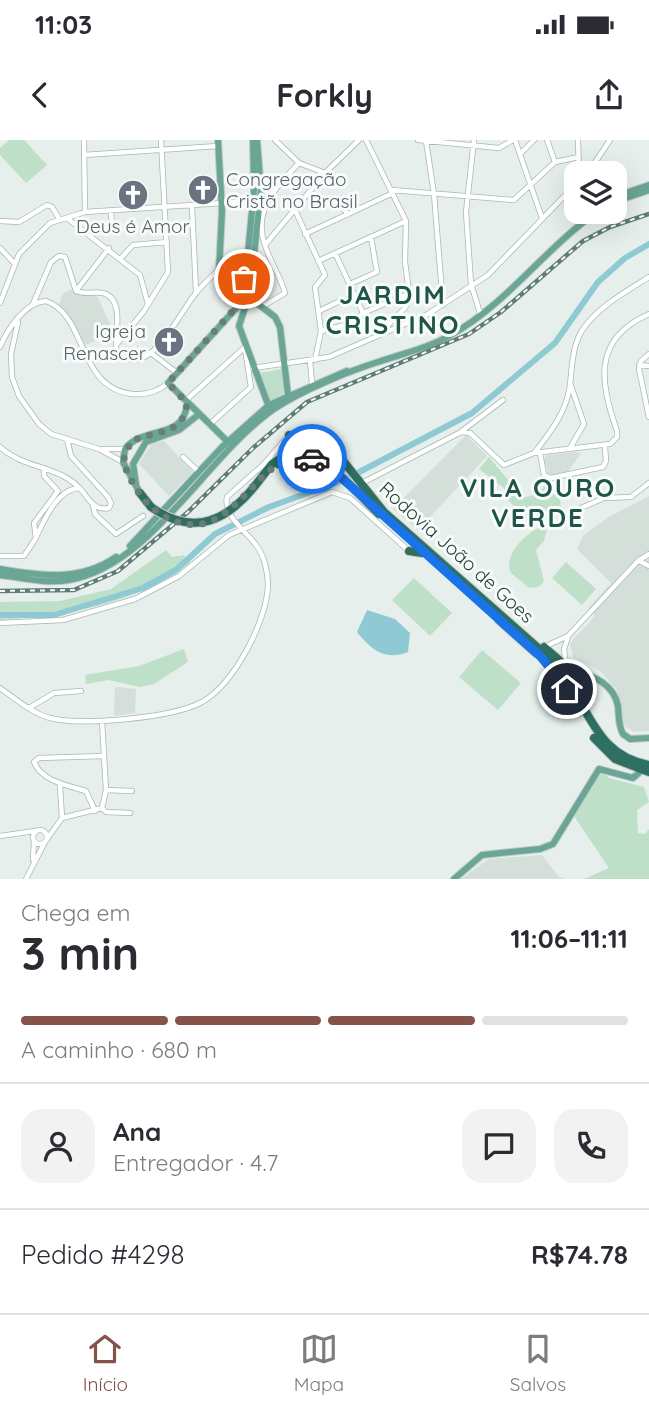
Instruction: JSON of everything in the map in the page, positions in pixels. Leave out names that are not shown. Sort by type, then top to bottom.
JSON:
[{"type":"highway","points":[[289,435],[296,437],[297,444]]},
{"type":"highway","points":[[139,493],[151,507],[177,521],[210,521],[233,509],[285,453],[309,435]]},
{"type":"highway","points":[[285,453],[311,443],[334,449]]},
{"type":"highway","points":[[334,449],[319,449],[319,456],[337,474],[354,485]]},
{"type":"highway","name":"Rodovia João de Goes","points":[[334,449],[347,467],[354,485],[409,548],[422,553],[553,670],[601,748],[615,759],[647,769]]},
{"type":"highway","points":[[260,479],[291,458],[305,457],[325,463]]},
{"type":"highway","name":"Rodovia João de Goes","points":[[354,485],[518,629],[557,668],[577,695],[592,726],[603,741],[627,760],[647,769]]},
{"type":"highway","points":[[518,629],[566,666],[577,695]]},
{"type":"main road","points":[[240,335],[258,213],[255,140]]},
{"type":"main road","points":[[218,143],[222,204],[219,270],[246,296],[263,306],[280,327],[288,395]]},
{"type":"main road","points":[[627,195],[649,187]]},
{"type":"main road","points":[[225,445],[220,436],[168,383],[246,296],[253,201],[257,190]]},
{"type":"main road","points":[[462,329],[577,224]]},
{"type":"main road","points":[[0,575],[59,582],[88,576],[113,564],[140,542],[269,409],[364,367],[420,350],[462,329],[492,307],[584,224]]},
{"type":"main road","points":[[233,311],[235,316],[241,316]]},
{"type":"main road","points":[[0,569],[55,577],[85,572],[106,563],[139,538],[225,445],[288,395],[377,358],[422,345],[480,313]]},
{"type":"main road","points":[[226,318],[240,335],[269,409]]},
{"type":"main road","points":[[139,493],[123,461],[125,449],[138,438],[175,428],[186,415],[186,402]]},
{"type":"main road","points":[[139,493],[132,464],[146,442],[179,430],[198,415]]},
{"type":"main road","points":[[225,445],[238,442]]},
{"type":"main road","points":[[125,449],[135,457]]},
{"type":"main road","points":[[123,461],[132,464]]},
{"type":"main road","points":[[566,666],[594,676],[615,695],[623,734],[631,738],[649,738]]},
{"type":"main road","points":[[574,686],[575,676],[583,672]]},
{"type":"main road","points":[[454,879],[482,855],[548,847],[560,835],[573,806],[599,769],[633,778],[647,769]]},
{"type":"street","points":[[84,140],[85,212]]},
{"type":"street","points":[[116,345],[148,304],[168,272],[161,140]]},
{"type":"street","points":[[275,140],[299,163],[325,173]]},
{"type":"street","points":[[264,246],[325,173],[359,140]]},
{"type":"street","points":[[366,140],[406,221],[405,262],[410,293],[408,304],[380,333]]},
{"type":"street","points":[[418,140],[475,143],[502,148],[514,140],[542,218]]},
{"type":"street","points":[[520,153],[534,140]]},
{"type":"street","points":[[547,140],[555,162]]},
{"type":"street","points":[[578,140],[579,161]]},
{"type":"street","points":[[596,161],[610,140]]},
{"type":"street","points":[[426,141],[434,194],[443,305]]},
{"type":"street","points":[[84,155],[218,143]]},
{"type":"street","points":[[475,143],[467,197],[468,255],[472,287],[480,313]]},
{"type":"street","points":[[305,234],[392,192],[509,201],[531,186],[555,162],[579,157]]},
{"type":"street","points":[[263,306],[286,291],[264,246],[263,220],[269,194],[299,163]]},
{"type":"street","points":[[257,190],[269,194]]},
{"type":"street","points":[[253,368],[312,361],[335,355],[443,305],[472,287],[564,196]]},
{"type":"street","points":[[340,198],[347,215]]},
{"type":"street","points":[[0,303],[14,263],[22,249],[38,233],[60,220],[93,211],[165,209],[253,201]]},
{"type":"street","points":[[86,202],[93,211]]},
{"type":"street","points":[[258,213],[267,203]]},
{"type":"street","points":[[0,221],[23,220],[47,205],[52,207],[60,220]]},
{"type":"street","points":[[192,207],[196,292]]},
{"type":"street","points":[[294,208],[325,275],[314,287],[321,331],[312,361],[312,383]]},
{"type":"street","points":[[111,211],[112,228]]},
{"type":"street","points":[[68,219],[109,248],[142,278],[148,304]]},
{"type":"street","points":[[318,261],[406,221]]},
{"type":"street","points":[[350,284],[377,272],[371,237]]},
{"type":"street","points":[[121,258],[133,245],[167,242]]},
{"type":"street","points":[[0,248],[14,263]]},
{"type":"street","points":[[76,290],[109,248]]},
{"type":"street","points":[[335,253],[363,313]]},
{"type":"street","points":[[1,346],[19,318],[33,304],[51,262],[59,256],[67,260],[76,290]]},
{"type":"street","points":[[76,290],[104,293],[114,301],[117,316],[116,345],[120,354],[133,360],[151,353],[196,292],[219,270]]},
{"type":"street","points":[[605,447],[606,461],[603,467],[551,478],[544,475],[537,453],[557,420],[570,383],[575,346],[582,331],[607,305],[649,277]]},
{"type":"street","points":[[321,331],[353,323],[363,313],[410,293]]},
{"type":"street","points":[[33,304],[46,301],[55,307],[78,336],[96,374],[110,387],[134,395],[155,392],[168,383]]},
{"type":"street","points":[[319,311],[338,302]]},
{"type":"street","points":[[461,432],[470,433],[499,464],[514,462],[537,453],[605,447],[617,437],[603,386],[604,361],[625,329],[649,314]]},
{"type":"street","points":[[19,318],[11,354],[12,377],[25,405],[42,428],[123,461]]},
{"type":"street","points":[[1,346],[12,347]]},
{"type":"street","points":[[1,346],[11,354]]},
{"type":"street","points":[[186,402],[245,348]]},
{"type":"street","points":[[209,425],[251,387],[245,348]]},
{"type":"street","points":[[151,353],[177,374]]},
{"type":"street","points":[[639,365],[649,354]]},
{"type":"street","points":[[639,365],[649,366]]},
{"type":"street","points":[[639,365],[649,417]]},
{"type":"street","points":[[570,383],[584,424],[570,449]]},
{"type":"street","points":[[643,393],[649,397]]},
{"type":"street","points":[[354,485],[461,432],[503,400]]},
{"type":"street","points":[[0,688],[29,708],[61,720],[102,721],[177,710],[200,702],[219,689],[247,649],[264,612],[268,583],[265,563],[258,547],[241,529],[227,508],[227,497],[264,464],[289,435],[309,435],[334,449]]},
{"type":"street","points":[[67,439],[71,456],[111,503],[106,509],[93,505]]},
{"type":"street","points":[[0,447],[44,476],[58,491],[34,523],[36,538]]},
{"type":"street","points":[[99,449],[125,449]]},
{"type":"street","points":[[183,457],[199,472]]},
{"type":"street","points":[[27,465],[44,468],[67,478],[93,505],[95,514],[116,534],[143,516]]},
{"type":"street","points":[[44,468],[44,476]]},
{"type":"street","points":[[574,512],[604,498],[631,497],[649,483]]},
{"type":"street","points":[[0,556],[24,556],[36,538],[40,524],[65,493],[79,488]]},
{"type":"street","points":[[0,624],[63,620],[135,599],[167,584],[221,541],[241,529],[324,494],[338,492],[409,548]]},
{"type":"street","points":[[544,647],[554,645],[568,636],[638,561],[649,554]]},
{"type":"street","points":[[638,561],[649,566]]},
{"type":"street","points":[[566,666],[564,649],[568,636]]},
{"type":"street","points":[[29,708],[54,693],[81,691]]},
{"type":"street","points":[[102,721],[106,790],[102,808]]},
{"type":"street","points":[[96,811],[86,791],[60,784],[35,767],[37,759],[104,757]]},
{"type":"street","points":[[26,879],[33,861],[62,818],[60,784]]},
{"type":"street","points":[[106,790],[131,791]]},
{"type":"street","points":[[62,818],[102,808]]},
{"type":"street","points":[[102,808],[106,812],[130,813]]},
{"type":"street","points":[[0,836],[17,835],[58,825]]},
{"type":"street","points":[[33,861],[34,841],[39,830]]},
{"type":"street","points":[[39,830],[46,841]]},
{"type":"street","points":[[17,835],[34,841],[46,841]]},
{"type":"shaded area","points":[[73,289],[97,296],[114,333],[86,345],[59,305],[63,293]]},
{"type":"shaded area","points":[[466,435],[487,456],[418,530],[393,509]]},
{"type":"shaded area","points":[[164,441],[193,472],[169,496],[139,464],[152,443]]},
{"type":"shaded area","points":[[581,453],[567,473],[548,473],[544,459],[547,455]]},
{"type":"shaded area","points":[[649,496],[649,731],[634,732],[626,727],[623,721],[617,690],[600,671],[573,657],[570,643],[595,616],[588,608],[611,583],[577,549],[583,536],[607,518]]},
{"type":"shaded area","points":[[115,687],[136,689],[135,713],[114,716]]},
{"type":"shaded area","points":[[542,855],[558,876],[565,879],[461,879],[489,859]]},
{"type":"green space","points":[[9,140],[24,140],[47,165],[26,183],[0,155],[0,148]]},
{"type":"green space","points":[[282,369],[285,395],[271,402],[259,373]]},
{"type":"green space","points":[[489,457],[523,498],[540,493],[544,486],[554,487],[560,495],[561,512],[537,522],[521,518],[525,509],[521,506],[517,509],[504,496],[504,488],[479,469]]},
{"type":"green space","points":[[548,524],[544,541],[536,550],[544,581],[539,587],[529,588],[511,573],[510,558],[526,536]]},
{"type":"green space","points":[[166,550],[172,557],[184,555],[190,563],[146,589],[75,611],[0,620],[0,602],[60,601],[111,589]]},
{"type":"green space","points":[[566,562],[596,589],[582,605],[552,578]]},
{"type":"green space","points":[[414,578],[452,613],[430,636],[392,600]]},
{"type":"green space","points":[[184,649],[188,662],[154,684],[140,687],[109,680],[86,684],[85,675],[139,666]]},
{"type":"green space","points":[[482,650],[521,683],[498,710],[459,677]]},
{"type":"green space","points":[[600,770],[609,778],[644,787],[649,802],[637,810],[638,833],[645,834],[649,829],[649,879],[584,879],[609,868],[574,816]]},
{"type":"water","points":[[367,610],[395,619],[410,633],[408,652],[385,654],[368,644],[357,632]]},
{"type":"waterway","points":[[0,615],[54,615],[143,588],[176,570],[215,534],[269,507],[346,479],[472,413],[555,343],[598,282],[625,258],[649,244]]},
{"type":"railway","points":[[0,591],[74,590],[118,571],[188,512],[253,448],[307,402],[469,334],[501,312],[583,241],[610,227],[649,214]]},
{"type":"way so far","points":[[244,279],[244,294],[239,304],[168,383],[187,403],[184,419],[175,428],[131,441],[125,449],[123,461],[129,477],[146,502],[159,513],[177,521],[197,523],[223,516],[233,509],[277,464],[291,458],[312,459]]},
{"type":"place","name":"Congregação Cristã no Brasil","points":[[203,190]]},
{"type":"place","name":"Deus é Amor","points":[[133,195]]},
{"type":"place","name":"Igreja Renascer","points":[[169,342]]},
{"type":"district","name":"JARDIM CRISTINO","points":[[393,309]]},
{"type":"district","name":"VILA OURO VERDE","points":[[538,502]]},
{"type":"route","points":[[312,459],[325,463],[412,544],[541,657],[567,689]]}]
